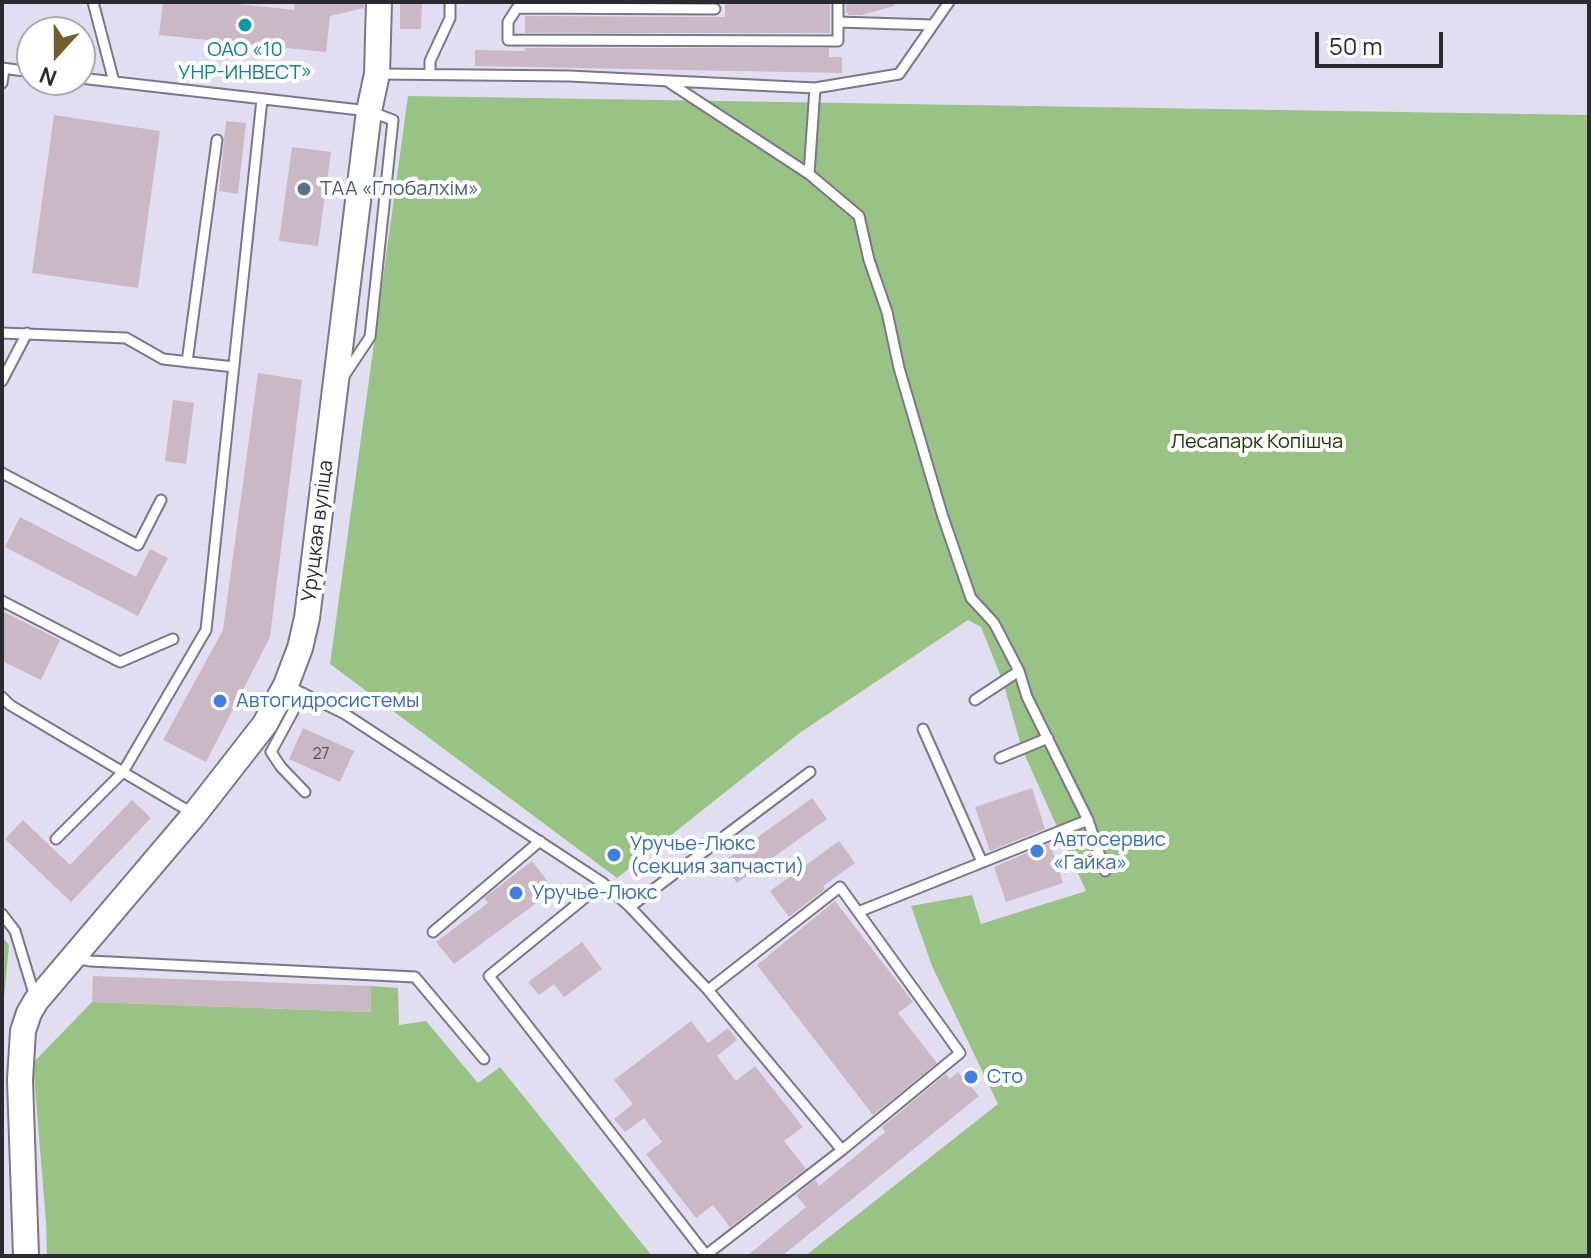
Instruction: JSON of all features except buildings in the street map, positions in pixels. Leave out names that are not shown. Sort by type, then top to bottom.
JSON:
[{"type":"street","name":"Уруцкая вуліца","points":[[26,1256],[21,1051],[23,1031],[36,1001],[194,815],[294,689],[307,618],[369,111],[377,74],[379,2]]},
{"type":"lane","points":[[93,2],[114,82]]},
{"type":"lane","points":[[430,74],[430,61],[450,18],[450,2]]},
{"type":"lane","points":[[715,9],[517,8],[508,22],[508,40],[838,41],[838,2]]},
{"type":"lane","points":[[377,74],[815,88],[899,74],[949,2]]},
{"type":"lane","points":[[838,22],[933,25]]},
{"type":"lane","points":[[2,83],[3,68]]},
{"type":"lane","points":[[96,80],[369,111]]},
{"type":"lane","points":[[667,81],[809,174],[859,216],[869,260],[887,312],[899,368],[971,598],[994,623],[1019,671],[1027,697],[1088,820],[1105,871]]},
{"type":"lane","points":[[809,174],[815,88]]},
{"type":"lane","points":[[56,839],[123,772],[206,630],[262,99]]},
{"type":"lane","points":[[187,362],[217,140]]},
{"type":"lane","points":[[2,333],[126,338],[163,359],[234,367]]},
{"type":"lane","points":[[2,381],[27,333]]},
{"type":"lane","points":[[2,473],[138,545],[161,500]]},
{"type":"lane","points":[[2,601],[120,662],[173,639]]},
{"type":"lane","points":[[975,700],[1019,671]]},
{"type":"lane","points":[[305,792],[271,752],[294,689],[345,714],[603,883],[630,907],[708,990],[842,1150]]},
{"type":"lane","points":[[2,697],[10,705],[194,815]]},
{"type":"lane","points":[[923,729],[982,862]]},
{"type":"lane","points":[[1000,758],[1048,738]]},
{"type":"lane","points":[[630,907],[810,772]]},
{"type":"lane","points":[[858,912],[1088,820]]},
{"type":"lane","points":[[433,932],[540,841]]},
{"type":"lane","points":[[603,883],[489,976],[706,1255],[842,1150],[960,1053],[840,887],[708,990]]},
{"type":"lane","points":[[2,914],[15,931],[36,1001]]},
{"type":"lane","points":[[73,957],[90,961],[415,977],[484,1059]]},
{"type":"green space","name":"Лесапарк Копішча","points":[[408,96],[1589,115],[1589,1256],[805,1256],[998,1104],[932,966],[911,906],[972,895],[981,924],[1086,891],[1022,749],[1003,682],[981,627],[968,620],[801,732],[617,878],[330,664]]},
{"type":"green space","points":[[2,937],[9,945],[2,1020]]},
{"type":"green space","points":[[371,986],[398,988],[399,1025],[426,1021],[478,1083],[500,1067],[652,1256],[47,1256],[33,1063],[92,1002],[370,1012]]},
{"type":"place","name":"ОАО «10 УНР-ИНВЕСТ»","points":[[245,25]]},
{"type":"place","name":"ТАА «Глобалхім»","points":[[304,189]]},
{"type":"place","name":"Автогидросистемы","points":[[220,701]]},
{"type":"place","name":"Автосервис «Гайка»","points":[[1037,851]]},
{"type":"place","name":"Уручье-Люкс (секция запчасти)","points":[[614,855]]},
{"type":"place","name":"Уручье-Люкс","points":[[516,893]]},
{"type":"place","name":"Сто","points":[[971,1077]]}]
